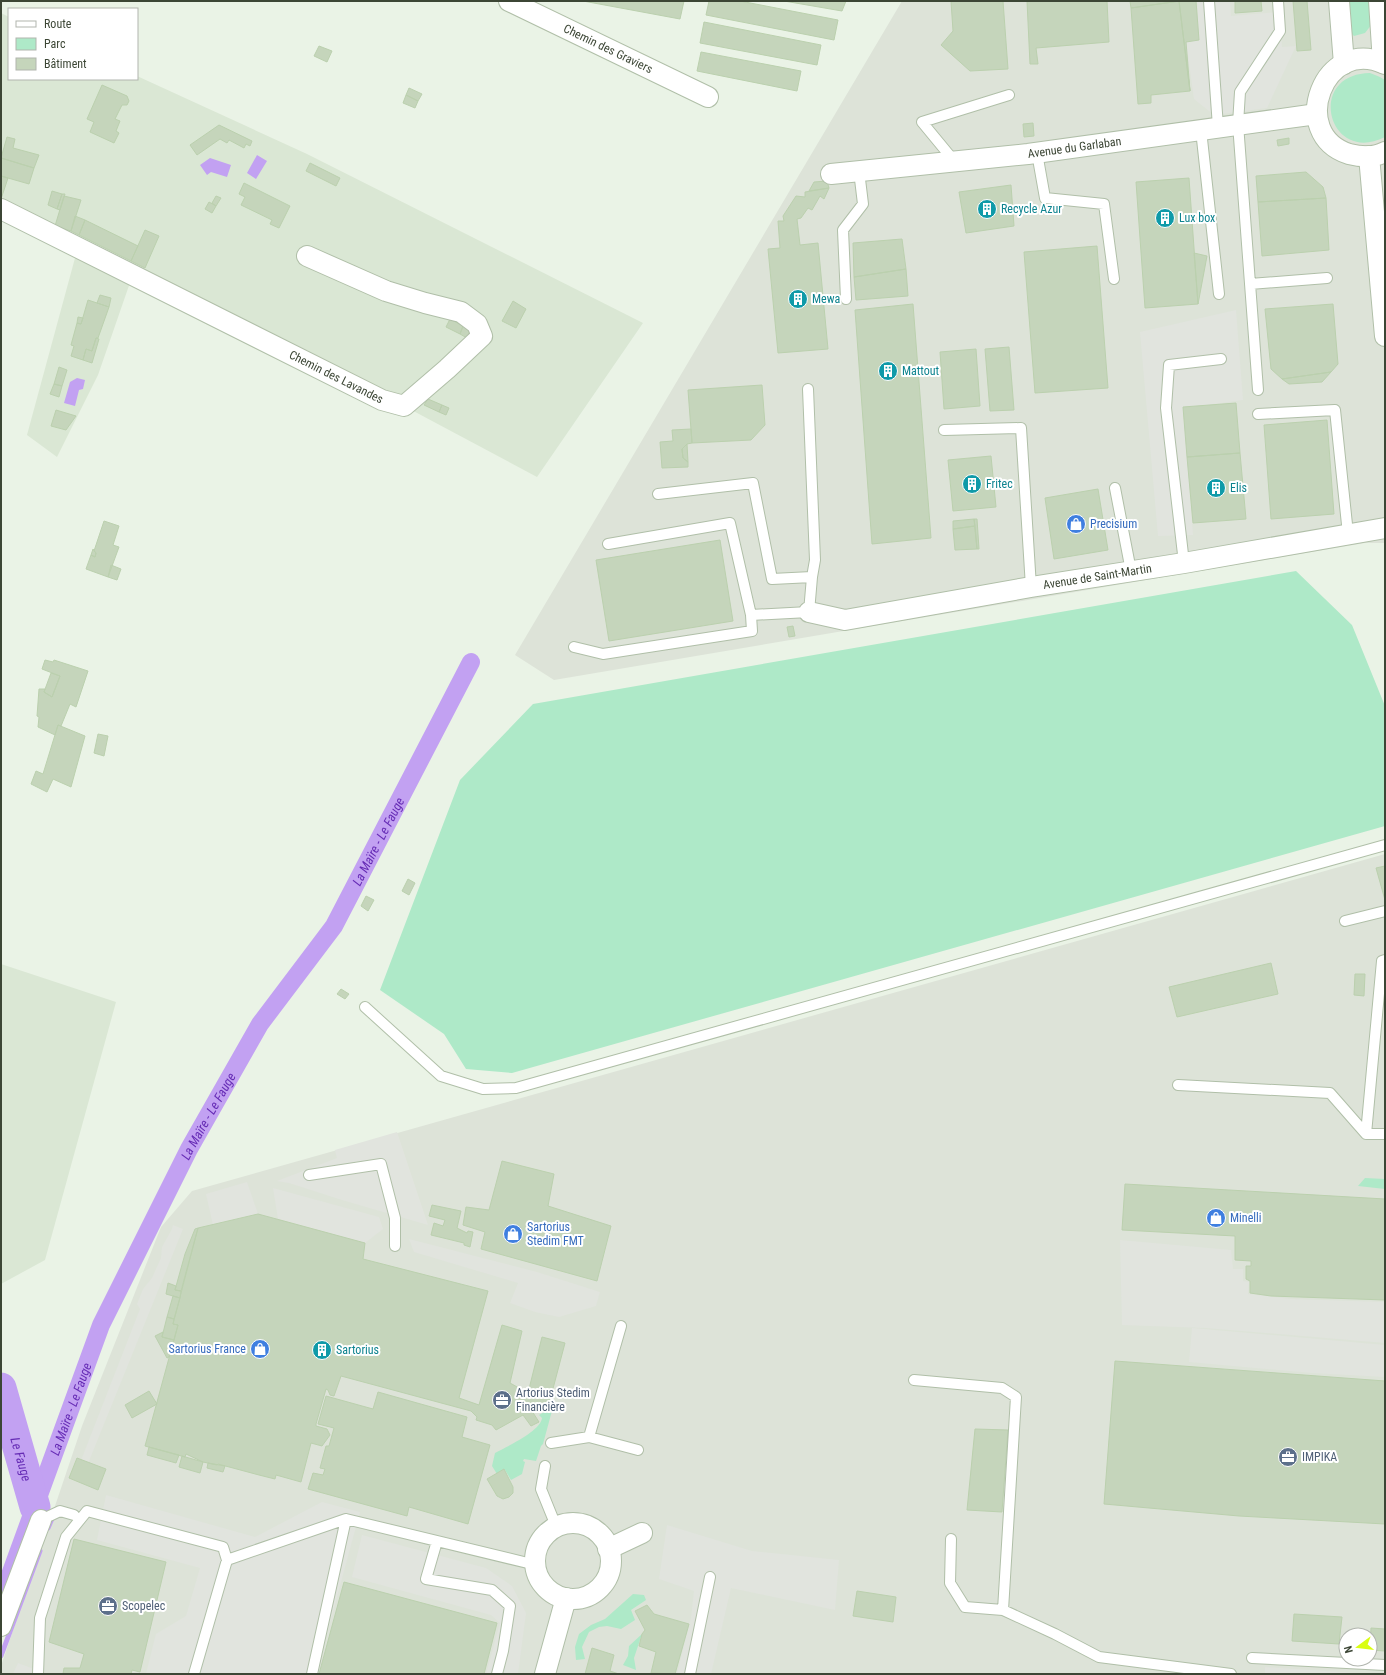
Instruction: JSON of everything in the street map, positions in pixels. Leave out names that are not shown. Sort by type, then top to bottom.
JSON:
[{"type":"street","name":"Chemin des Graviers","points":[[509,1],[708,97]]},
{"type":"street","points":[[1339,1],[1344,64]]},
{"type":"street","points":[[1380,1],[1384,63],[1370,60],[1357,60],[1344,64],[1334,70],[1326,79],[1320,90],[1317,102],[1317,114],[1323,131],[1334,146],[1357,156],[1377,154],[1385,336]]},
{"type":"street","name":"Avenue du Garlaban","points":[[831,174],[1037,153],[1317,114]]},
{"type":"street","name":"Chemin des Lavandes","points":[[1,209],[382,400],[404,406],[482,336],[477,324],[461,312],[426,304],[386,291],[307,256]]},
{"type":"street","name":"Avenue de Saint-Martin","points":[[810,612],[845,620],[1031,586],[1131,572],[1385,528]]},
{"type":"street","points":[[1,1626],[41,1520]]},
{"type":"street","points":[[572,1522],[585,1524],[594,1528],[604,1537],[608,1549],[611,1555],[611,1568],[608,1577],[600,1588],[584,1597],[566,1598],[554,1594],[541,1581],[535,1557],[538,1544],[545,1534],[556,1526],[572,1522]]},
{"type":"street","points":[[608,1549],[642,1533]]},
{"type":"street","points":[[545,1674],[566,1598]]},
{"type":"lane","points":[[1209,1],[1210,128],[1219,294]]},
{"type":"lane","points":[[1258,390],[1238,124],[1240,92],[1280,31],[1278,1]]},
{"type":"lane","points":[[955,162],[922,122],[1009,95]]},
{"type":"lane","points":[[1037,153],[1045,198],[1104,204],[1114,279]]},
{"type":"lane","points":[[846,299],[843,230],[863,204],[859,171]]},
{"type":"lane","points":[[1250,284],[1327,278]]},
{"type":"lane","points":[[1184,563],[1166,408],[1169,365],[1221,359]]},
{"type":"lane","points":[[751,615],[810,612],[812,577],[815,560],[808,389]]},
{"type":"lane","points":[[1258,414],[1335,410],[1348,534]]},
{"type":"lane","points":[[944,430],[1021,428],[1031,586]]},
{"type":"lane","points":[[658,494],[753,483],[772,579],[812,577]]},
{"type":"lane","points":[[1115,488],[1131,572]]},
{"type":"lane","points":[[574,647],[603,654],[752,631],[751,615],[730,522],[608,544]]},
{"type":"lane","points":[[365,1007],[441,1076],[483,1089],[516,1088],[1385,845]]},
{"type":"lane","points":[[1345,921],[1385,911]]},
{"type":"lane","points":[[1366,1134],[1382,961],[1385,960]]},
{"type":"lane","points":[[1178,1086],[1330,1093],[1366,1134],[1385,1134]]},
{"type":"lane","points":[[309,1175],[381,1164],[395,1218],[394,1246]]},
{"type":"lane","points":[[589,1437],[621,1326]]},
{"type":"lane","points":[[914,1380],[1002,1388],[1016,1397],[1003,1610]]},
{"type":"lane","points":[[551,1443],[589,1437],[638,1450]]},
{"type":"lane","points":[[545,1466],[541,1489],[556,1526]]},
{"type":"lane","points":[[41,1520],[60,1511],[74,1515]]},
{"type":"lane","points":[[38,1674],[40,1618],[66,1537],[87,1511],[222,1548],[227,1560],[194,1674]]},
{"type":"lane","points":[[312,1674],[346,1519]]},
{"type":"lane","points":[[227,1560],[346,1519],[536,1565]]},
{"type":"lane","points":[[951,1539],[950,1583],[964,1607],[1003,1610],[1055,1634],[1099,1657],[1231,1674]]},
{"type":"lane","points":[[437,1541],[426,1579],[492,1590],[510,1606],[503,1651],[497,1674]]},
{"type":"lane","points":[[690,1674],[710,1577]]},
{"type":"lane","points":[[1252,1658],[1385,1665]]},
{"type":"shaded area","points":[[902,1],[1385,1],[1385,543],[1365,543],[554,680],[515,655]]},
{"type":"shaded area","points":[[1197,1],[1230,1],[1231,16],[1279,12],[1282,47],[1296,46],[1267,108],[1214,115],[1194,99],[1186,42],[1199,40]]},
{"type":"shaded area","points":[[1,13],[8,16],[8,80],[138,80],[138,76],[307,154],[643,323],[537,477],[404,406],[133,274],[98,375],[57,457],[27,435],[78,247],[1,209]]},
{"type":"shaded area","points":[[257,155],[267,161],[256,179],[247,173]]},
{"type":"shaded area","points":[[210,158],[231,165],[227,177],[211,172],[207,175],[200,165]]},
{"type":"shaded area","points":[[1236,310],[1243,400],[1183,408],[1193,535],[1158,536],[1140,332]]},
{"type":"shaded area","points":[[77,378],[85,380],[83,389],[79,390],[75,406],[64,403],[70,382]]},
{"type":"shaded area","points":[[1385,854],[1385,1674],[1,1674],[1,1666],[82,1426],[161,1227],[192,1191]]},
{"type":"shaded area","points":[[1,964],[116,1002],[45,1260],[1,1284]]},
{"type":"shaded area","points":[[397,1132],[428,1225],[289,1183],[277,1181],[337,1158],[335,1150]]},
{"type":"shaded area","points":[[247,1182],[258,1214],[213,1225],[206,1194]]},
{"type":"shaded area","points":[[273,1188],[379,1217],[383,1229],[365,1243],[278,1219]]},
{"type":"shaded area","points":[[173,1225],[183,1229],[87,1466],[80,1463],[140,1309],[137,1304],[143,1289],[152,1278],[161,1258],[162,1247]]},
{"type":"shaded area","points":[[409,1239],[537,1272],[600,1292],[596,1306],[559,1317],[535,1312],[510,1303],[518,1283],[414,1252]]},
{"type":"shaded area","points":[[1120,1240],[1231,1250],[1233,1269],[1243,1269],[1243,1281],[1249,1282],[1248,1294],[1291,1299],[1385,1302],[1385,1343],[1206,1328],[1122,1325]]},
{"type":"shaded area","points":[[1192,1328],[1385,1345],[1385,1377],[1312,1373],[1189,1362]]},
{"type":"shaded area","points":[[106,1495],[255,1537],[322,1502],[360,1512],[316,1674],[146,1674],[156,1634],[186,1616],[200,1568],[97,1540]]},
{"type":"shaded area","points":[[667,1525],[752,1551],[839,1560],[835,1610],[731,1588],[711,1674],[677,1674],[691,1618],[694,1591],[659,1579]]},
{"type":"shaded area","points":[[362,1535],[486,1568],[512,1586],[526,1613],[518,1674],[486,1674],[500,1623],[491,1615],[352,1577]]},
{"type":"shaded area","points":[[18,1663],[44,1673],[44,1674],[13,1674]]},
{"type":"shaded area","points":[[1265,1667],[1372,1674],[1265,1674]]},
{"type":"green space","points":[[1346,1],[1371,1],[1372,24],[1365,33],[1354,36],[1349,31]]},
{"type":"green space","points":[[1370,73],[1385,80],[1385,137],[1365,143],[1349,139],[1338,130],[1332,116],[1331,101],[1337,88],[1350,77]]},
{"type":"green space","points":[[1296,571],[1352,625],[1385,706],[1385,826],[512,1073],[466,1069],[444,1034],[380,990],[460,780],[533,704]]},
{"type":"green space","points":[[1365,1178],[1385,1179],[1385,1189],[1358,1186]]},
{"type":"green space","points":[[553,1407],[543,1444],[536,1461],[524,1459],[523,1461],[525,1462],[522,1474],[511,1480],[505,1470],[497,1474],[492,1466],[495,1453],[530,1433],[540,1423],[542,1418],[539,1415]]},
{"type":"green space","points":[[633,1594],[644,1595],[646,1600],[631,1610],[635,1620],[621,1629],[607,1626],[599,1627],[589,1632],[582,1647],[585,1659],[576,1660],[575,1647],[579,1634],[591,1625],[605,1619]]},
{"type":"green space","points":[[642,1634],[634,1658],[636,1670],[623,1665],[628,1656],[629,1646]]},
{"type":"building","points":[[583,1],[684,1],[680,19]]},
{"type":"building","points":[[709,1],[740,1],[838,20],[834,40],[706,15]]},
{"type":"building","points":[[784,1],[846,1],[842,11]]},
{"type":"building","points":[[951,1],[1003,1],[1008,69],[970,71],[941,45],[953,31]]},
{"type":"building","points":[[1027,1],[1107,1],[1109,42],[1036,48],[1038,64],[1030,64]]},
{"type":"building","points":[[1130,1],[1180,1],[1131,8]]},
{"type":"building","points":[[1179,1],[1196,1],[1199,40],[1186,42],[1190,91]]},
{"type":"building","points":[[1179,1],[1190,91],[1151,95],[1151,103],[1138,104],[1131,8]]},
{"type":"building","points":[[1235,1],[1261,1],[1262,11],[1235,13]]},
{"type":"building","points":[[1293,1],[1307,1],[1311,50],[1297,51]]},
{"type":"building","points":[[704,22],[821,45],[817,65],[700,43]]},
{"type":"building","points":[[319,46],[332,51],[327,62],[314,56]]},
{"type":"building","points":[[701,52],[801,71],[797,91],[697,71]]},
{"type":"building","points":[[102,85],[127,96],[129,101],[127,105],[122,105],[115,119],[120,121],[116,131],[119,133],[114,143],[90,132],[94,122],[87,119]]},
{"type":"building","points":[[409,88],[422,94],[418,101],[406,95]]},
{"type":"building","points":[[406,95],[418,101],[415,108],[403,103]]},
{"type":"building","points":[[1033,123],[1034,136],[1024,137],[1023,124]]},
{"type":"building","points":[[219,125],[252,141],[250,146],[246,144],[244,148],[229,140],[227,143],[220,139],[197,155],[190,145]]},
{"type":"building","points":[[7,137],[15,139],[13,148],[39,155],[34,168],[1,158]]},
{"type":"building","points":[[1289,138],[1289,144],[1278,146],[1277,140]]},
{"type":"building","points":[[1,158],[34,168],[29,184],[1,176]]},
{"type":"building","points":[[310,163],[340,178],[336,186],[306,171]]},
{"type":"building","points":[[1306,172],[1323,187],[1326,198],[1258,202],[1256,176]]},
{"type":"building","points":[[1,176],[8,178],[1,199]]},
{"type":"building","name":"Lux box","points":[[1189,178],[1198,304],[1145,308],[1136,182]]},
{"type":"building","points":[[827,181],[829,188],[809,191],[814,182]]},
{"type":"building","points":[[244,183],[290,206],[279,228],[270,224],[272,220],[241,205],[245,197],[239,194]]},
{"type":"building","name":"Recycle Azur","points":[[1011,185],[1014,226],[966,233],[959,192]]},
{"type":"building","name":"Mewa","points":[[829,188],[824,199],[820,196],[812,210],[808,208],[801,218],[797,219],[800,245],[818,243],[828,349],[778,353],[768,249],[780,248],[778,221],[784,221],[783,216],[796,196],[805,197],[805,192]]},
{"type":"building","points":[[52,191],[62,194],[57,209],[48,205]]},
{"type":"building","points":[[62,194],[65,194],[60,210],[57,209]]},
{"type":"building","points":[[64,196],[81,200],[71,231],[55,226]]},
{"type":"building","points":[[216,196],[221,198],[216,206],[212,203]]},
{"type":"building","points":[[1326,198],[1329,250],[1262,256],[1258,202]]},
{"type":"building","points":[[209,202],[216,206],[212,213],[205,209]]},
{"type":"building","points":[[75,216],[85,220],[79,235],[71,231]]},
{"type":"building","points":[[85,220],[138,246],[131,261],[79,235]]},
{"type":"building","points":[[145,230],[159,236],[145,268],[131,261]]},
{"type":"building","points":[[902,239],[906,269],[854,277],[853,243]]},
{"type":"building","points":[[1097,246],[1108,388],[1035,393],[1024,252]]},
{"type":"building","points":[[1194,253],[1207,256],[1198,304]]},
{"type":"building","points":[[906,269],[908,296],[856,300],[854,277]]},
{"type":"building","points":[[100,295],[111,298],[109,307],[97,303]]},
{"type":"building","points":[[88,300],[109,307],[92,351],[86,349],[83,360],[71,356],[74,346],[71,345],[77,323],[81,324]]},
{"type":"building","points":[[513,301],[526,309],[516,328],[502,321]]},
{"type":"building","name":"Mattout","points":[[913,304],[931,538],[872,544],[855,310]]},
{"type":"building","points":[[1333,304],[1338,364],[1331,372],[1282,379],[1271,369],[1265,309]]},
{"type":"building","points":[[78,317],[83,318],[81,324],[77,323]]},
{"type":"building","points":[[450,319],[463,326],[460,334],[446,327]]},
{"type":"building","points":[[463,326],[471,330],[467,338],[460,334]]},
{"type":"building","points":[[96,338],[99,339],[92,363],[83,360],[86,349],[92,351]]},
{"type":"building","points":[[1009,347],[1014,410],[990,411],[985,349]]},
{"type":"building","points":[[976,349],[980,406],[944,409],[940,352]]},
{"type":"building","points":[[59,367],[67,370],[62,386],[54,384]]},
{"type":"building","points":[[1331,372],[1322,382],[1289,384],[1282,379]]},
{"type":"building","points":[[54,384],[62,386],[59,397],[50,394]]},
{"type":"building","points":[[762,385],[765,425],[751,440],[692,443],[688,390]]},
{"type":"building","points":[[428,399],[442,405],[439,412],[424,405]]},
{"type":"building","points":[[1236,403],[1240,453],[1187,457],[1183,407]]},
{"type":"building","points":[[442,405],[449,408],[446,415],[439,412]]},
{"type":"building","points":[[56,410],[76,416],[66,430],[51,426]]},
{"type":"building","points":[[1327,420],[1334,514],[1271,519],[1264,425]]},
{"type":"building","points":[[691,429],[692,443],[687,444],[682,449],[683,458],[688,462],[688,467],[662,468],[660,442],[673,441],[672,430]]},
{"type":"building","points":[[687,444],[688,462],[683,458],[682,449]]},
{"type":"building","name":"Elis","points":[[1240,453],[1246,519],[1193,523],[1187,457]]},
{"type":"building","name":"Fritec","points":[[991,456],[996,507],[953,511],[948,460]]},
{"type":"building","name":"Precisium","points":[[1098,489],[1108,550],[1054,559],[1045,498]]},
{"type":"building","points":[[974,519],[975,526],[953,529],[953,521]]},
{"type":"building","points":[[974,519],[977,519],[979,549],[977,549]]},
{"type":"building","points":[[104,521],[119,526],[113,545],[119,547],[108,577],[86,569],[91,555],[95,557],[96,553],[94,551]]},
{"type":"building","points":[[975,526],[977,549],[955,550],[953,529]]},
{"type":"building","points":[[720,540],[733,621],[609,641],[596,560]]},
{"type":"building","points":[[93,549],[96,553],[95,557],[91,555]]},
{"type":"building","points":[[111,565],[121,569],[117,580],[108,577]]},
{"type":"building","points":[[793,626],[795,636],[789,637],[787,627]]},
{"type":"building","points":[[45,660],[53,662],[54,660],[88,671],[76,707],[70,704],[61,726],[58,725],[55,735],[38,727],[39,717],[37,716],[39,689],[45,689],[44,692],[52,697],[60,676],[42,669]]},
{"type":"building","points":[[51,673],[60,676],[52,697],[44,692]]},
{"type":"building","points":[[58,725],[85,736],[71,787],[53,779],[47,792],[31,784],[36,771],[43,774]]},
{"type":"building","points":[[98,734],[108,736],[104,756],[94,753]]},
{"type":"building","points":[[1385,866],[1385,900],[1376,868]]},
{"type":"building","points":[[408,879],[415,883],[409,895],[402,891]]},
{"type":"building","points":[[366,896],[374,900],[368,911],[361,906]]},
{"type":"building","points":[[1271,963],[1278,994],[1177,1017],[1169,987]]},
{"type":"building","points":[[1355,974],[1365,974],[1364,996],[1354,995]]},
{"type":"building","points":[[341,989],[349,994],[345,999],[337,994]]},
{"type":"building","points":[[502,1161],[554,1174],[548,1206],[611,1226],[597,1281],[481,1249],[485,1232],[463,1225],[466,1207],[489,1210]]},
{"type":"building","points":[[1125,1184],[1385,1199],[1385,1300],[1271,1296],[1250,1293],[1250,1281],[1246,1279],[1246,1266],[1251,1266],[1251,1261],[1235,1260],[1235,1236],[1122,1230]]},
{"type":"building","points":[[432,1205],[461,1211],[457,1228],[467,1233],[468,1231],[473,1232],[470,1247],[464,1245],[464,1243],[431,1235],[434,1223],[443,1226],[445,1220],[429,1216]]},
{"type":"building","name":"Sartorius","points":[[258,1214],[365,1243],[363,1259],[488,1291],[459,1398],[479,1405],[502,1325],[522,1331],[510,1383],[528,1393],[542,1337],[565,1343],[550,1400],[532,1411],[539,1422],[531,1426],[523,1415],[496,1430],[492,1425],[476,1420],[477,1417],[471,1411],[341,1376],[334,1396],[330,1395],[326,1389],[316,1424],[316,1426],[327,1429],[330,1435],[322,1446],[311,1443],[301,1482],[276,1475],[275,1479],[218,1464],[203,1462],[186,1454],[185,1457],[145,1446],[178,1325],[173,1324],[198,1228]]},
{"type":"building","points":[[198,1228],[181,1291],[175,1290],[185,1254],[195,1229]]},
{"type":"building","points":[[168,1283],[176,1286],[175,1290],[181,1291],[180,1298],[166,1294]]},
{"type":"building","points":[[173,1296],[180,1298],[174,1319],[167,1317]]},
{"type":"building","points":[[167,1317],[174,1319],[173,1324],[178,1325],[174,1340],[162,1337]]},
{"type":"building","points":[[163,1332],[162,1337],[174,1340],[169,1357],[167,1358],[155,1336]]},
{"type":"building","points":[[1115,1361],[1385,1381],[1385,1524],[1239,1516],[1104,1504]]},
{"type":"building","points":[[149,1391],[157,1404],[132,1418],[125,1405]]},
{"type":"building","points":[[378,1392],[467,1417],[462,1437],[490,1445],[468,1524],[409,1507],[407,1516],[308,1489],[313,1473],[323,1475],[325,1469],[320,1468],[326,1446],[329,1446],[334,1428],[318,1424],[326,1396],[373,1409]]},
{"type":"building","points":[[975,1429],[1008,1430],[1002,1512],[967,1510]]},
{"type":"building","points":[[149,1447],[179,1455],[176,1463],[147,1455]]},
{"type":"building","points":[[182,1456],[203,1462],[200,1473],[179,1467]]},
{"type":"building","points":[[77,1458],[106,1469],[98,1490],[69,1478]]},
{"type":"building","points":[[208,1463],[225,1466],[223,1472],[207,1468]]},
{"type":"building","points":[[504,1469],[513,1487],[513,1493],[509,1497],[503,1499],[497,1496],[487,1479]]},
{"type":"building","points":[[74,1539],[166,1562],[140,1672],[132,1670],[131,1674],[63,1674],[64,1668],[80,1668],[84,1654],[49,1642]]},
{"type":"building","points":[[344,1582],[497,1623],[484,1674],[319,1674]]},
{"type":"building","points":[[857,1591],[896,1597],[893,1622],[853,1616]]},
{"type":"building","points":[[647,1605],[654,1614],[689,1624],[675,1674],[651,1673],[656,1652],[639,1646],[642,1634],[645,1630],[635,1611]]},
{"type":"building","points":[[1294,1614],[1342,1617],[1341,1627],[1338,1627],[1338,1644],[1292,1641]]},
{"type":"building","points":[[1378,1628],[1385,1629],[1385,1651],[1378,1651]]},
{"type":"building","points":[[592,1648],[614,1655],[610,1671],[619,1674],[585,1674]]},
{"type":"waterway","name":"La Maïre - Le Fauge","points":[[3,1594],[101,1325],[189,1149],[260,1024],[334,926],[471,662]]},
{"type":"waterway","name":"Le Fauge","points":[[1,1388],[35,1507]]},
{"type":"waterway","points":[[35,1507],[54,1514],[48,1528]]},
{"type":"waterway","points":[[1,1656],[40,1551]]},
{"type":"place","name":"Recycle Azur","points":[[987,209]]},
{"type":"place","name":"Lux box","points":[[1165,218]]},
{"type":"place","name":"Mewa","points":[[798,299]]},
{"type":"place","name":"Mattout","points":[[888,371]]},
{"type":"place","name":"Fritec","points":[[972,484]]},
{"type":"place","name":"Elis","points":[[1216,488]]},
{"type":"place","name":"Precisium","points":[[1076,524]]},
{"type":"place","name":"Minelli","points":[[1216,1218]]},
{"type":"place","name":"Sartorius Stedim FMT","points":[[513,1234]]},
{"type":"place","name":"Sartorius France","points":[[260,1349]]},
{"type":"place","name":"Sartorius","points":[[322,1350]]},
{"type":"place","name":"Artorius Stedim Financière","points":[[502,1400]]},
{"type":"place","name":"IMPIKA","points":[[1288,1457]]},
{"type":"place","name":"Scopelec","points":[[108,1606]]}]
